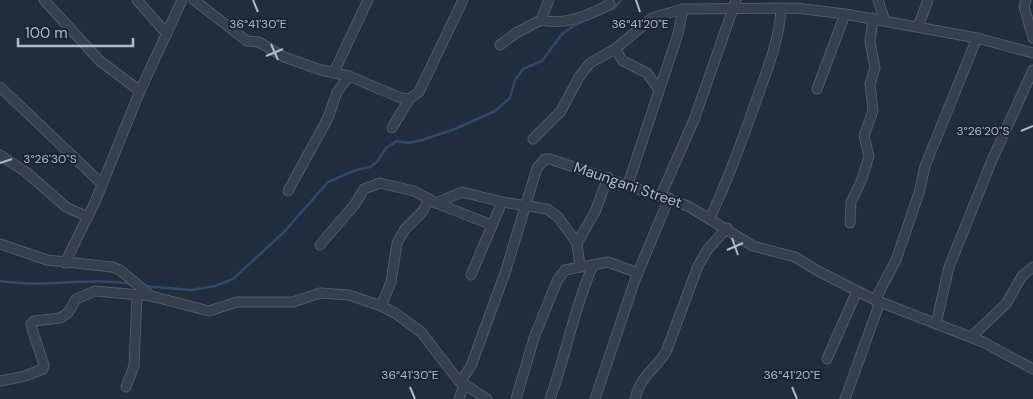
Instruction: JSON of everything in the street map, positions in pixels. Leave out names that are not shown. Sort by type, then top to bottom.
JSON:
[{"type":"street","points":[[44,0],[100,61],[140,91]]},
{"type":"street","points":[[137,0],[167,34]]},
{"type":"street","points":[[65,263],[88,217],[140,91],[182,0]]},
{"type":"street","points":[[194,0],[247,41],[259,42],[284,57],[348,76],[409,100]]},
{"type":"street","points":[[334,72],[368,0]]},
{"type":"street","points":[[392,128],[409,100],[419,92],[463,0]]},
{"type":"street","points":[[541,20],[549,0]]},
{"type":"street","points":[[595,399],[665,196],[736,0]]},
{"type":"street","points":[[878,0],[886,20]]},
{"type":"street","points":[[918,27],[928,0]]},
{"type":"street","points":[[1026,0],[1024,6],[1033,38]]},
{"type":"street","points":[[500,45],[516,33],[541,20],[551,22],[574,18],[596,12],[610,4]]},
{"type":"street","points":[[533,139],[561,111],[579,77],[590,63],[615,49],[652,18],[683,9],[733,10],[770,4],[781,9],[845,14],[886,20],[977,38],[1033,53]]},
{"type":"street","points":[[628,184],[683,9]]},
{"type":"street","points":[[710,218],[741,147],[774,50],[780,30],[781,9]]},
{"type":"street","points":[[818,89],[845,14]]},
{"type":"street","points":[[850,223],[850,202],[862,179],[869,156],[864,136],[873,111],[870,84],[875,68],[870,42],[873,18]]},
{"type":"street","points":[[845,399],[878,301],[896,260],[919,193],[925,166],[977,38]]},
{"type":"street","points":[[615,49],[623,61],[647,73],[659,90]]},
{"type":"street","points":[[936,324],[949,267],[992,160],[1033,70]]},
{"type":"street","points":[[288,191],[328,118],[337,92],[348,76]]},
{"type":"street","points":[[0,87],[102,184]]},
{"type":"street","points":[[0,155],[34,177],[66,206],[88,217]]},
{"type":"street","name":"Maungani Street","points":[[459,399],[462,384],[471,366],[489,317],[537,168],[544,159],[554,159],[665,196],[710,218],[753,246],[795,258],[878,301],[997,348],[1033,369]]},
{"type":"street","points":[[577,243],[595,212],[608,177]]},
{"type":"street","points":[[320,246],[355,204],[364,189],[380,184],[400,186],[492,225]]},
{"type":"street","points":[[381,306],[391,282],[398,243],[405,229],[433,201],[462,192],[502,202],[552,211],[562,221],[577,243],[580,266]]},
{"type":"street","points":[[471,275],[502,202]]},
{"type":"street","points":[[635,399],[640,381],[666,352],[698,266],[708,249],[727,228]]},
{"type":"street","points":[[0,244],[47,260],[112,267],[120,270],[151,296]]},
{"type":"street","points":[[516,399],[534,338],[561,274],[565,270],[580,266],[592,266],[608,262],[638,273]]},
{"type":"street","points":[[550,399],[562,364],[579,299],[592,266]]},
{"type":"street","points":[[971,337],[1006,304],[1022,276],[1033,267]]},
{"type":"street","points":[[0,380],[31,375],[43,369],[44,365],[31,324],[34,321],[60,318],[68,313],[76,299],[94,291],[151,296],[209,311],[250,301],[293,302],[320,293],[349,296],[381,306],[395,313],[421,332],[462,384],[487,399]]},
{"type":"street","points":[[827,359],[857,291]]},
{"type":"street","points":[[126,387],[134,366],[137,295]]},
{"type":"waterway","points":[[143,286],[191,290],[215,286],[233,279],[284,232],[328,182],[356,170],[370,167],[377,162],[386,148],[397,141],[408,143],[422,140],[455,129],[495,111],[510,98],[515,80],[523,69],[542,61],[562,34],[575,25],[614,8],[621,0]]},
{"type":"waterway","points":[[0,281],[17,283],[115,282],[132,284]]}]
